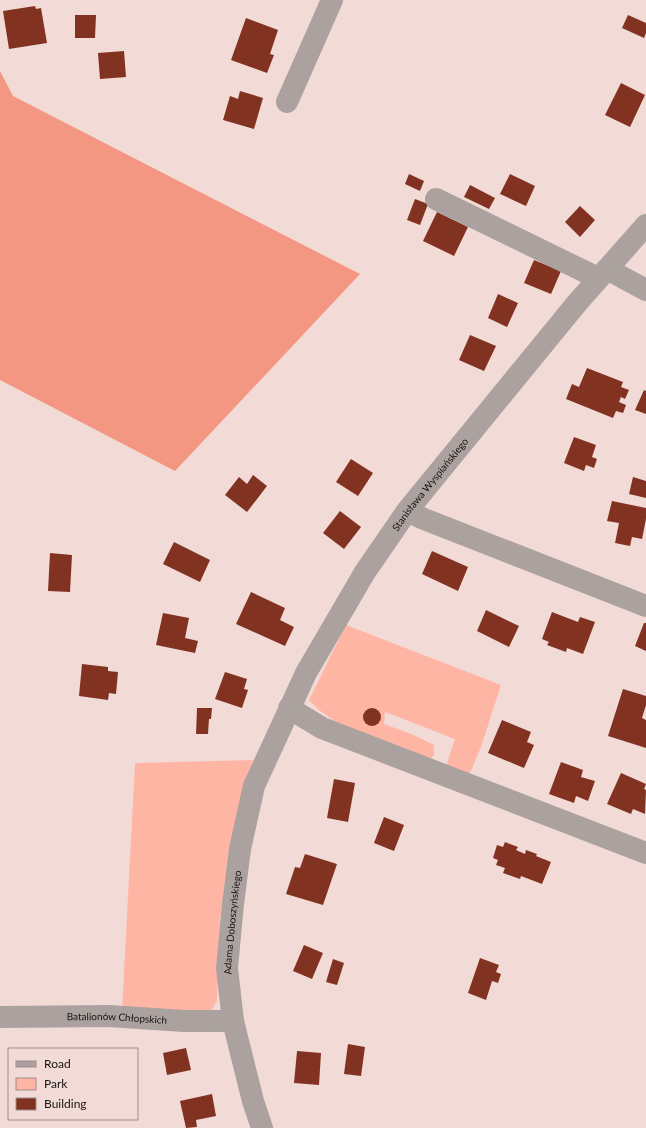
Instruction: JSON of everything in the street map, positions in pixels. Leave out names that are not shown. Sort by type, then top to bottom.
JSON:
[{"type":"street","points":[[287,102],[332,0]]},
{"type":"street","points":[[436,199],[603,274],[646,290]]},
{"type":"street","name":"Stanisława Wyspiańskiego","points":[[286,715],[306,674],[365,572],[407,511],[603,274],[646,225]]},
{"type":"street","points":[[407,511],[646,606]]},
{"type":"street","points":[[286,715],[646,852]]},
{"type":"street","name":"Adama Doboszyńskiego","points":[[262,1128],[253,1101],[233,1021],[227,968],[240,849],[254,786],[286,715]]},
{"type":"street","name":"Batalionów Chłopskich","points":[[0,1017],[108,1016],[184,1021],[233,1021]]},
{"type":"green space","points":[[346,625],[501,685],[481,747],[469,775],[446,767],[455,739],[385,712],[384,724],[414,735],[434,745],[434,755],[427,763],[343,727],[319,710],[309,700]]},
{"type":"green space","points":[[253,760],[228,854],[220,921],[217,1001],[209,1014],[122,1011],[135,763]]},
{"type":"shaded area","points":[[0,71],[13,96],[360,274],[175,471],[0,380]]},
{"type":"building","points":[[35,6],[36,9],[41,8],[47,43],[9,49],[3,11]]},
{"type":"building","points":[[75,15],[96,15],[95,38],[75,38]]},
{"type":"building","points":[[628,15],[646,23],[646,33],[644,38],[622,28]]},
{"type":"building","points":[[246,18],[278,30],[270,54],[274,55],[267,73],[231,60]]},
{"type":"building","points":[[124,51],[126,77],[100,79],[98,53]]},
{"type":"building","points":[[621,83],[645,95],[630,127],[605,115]]},
{"type":"building","points":[[240,91],[263,98],[254,129],[223,120],[230,96],[238,99]]},
{"type":"building","points":[[409,174],[424,181],[420,191],[405,184]]},
{"type":"building","points":[[510,174],[535,186],[526,206],[500,194]]},
{"type":"building","points":[[470,185],[495,198],[489,209],[464,197]]},
{"type":"building","points":[[415,199],[428,204],[420,225],[407,220]]},
{"type":"building","points":[[580,206],[595,220],[580,237],[565,222]]},
{"type":"building","points":[[437,212],[468,227],[454,256],[423,241]]},
{"type":"building","points":[[534,260],[561,271],[551,294],[524,283]]},
{"type":"building","points":[[498,294],[518,303],[507,327],[488,318]]},
{"type":"building","points":[[470,335],[496,346],[484,371],[459,360]]},
{"type":"building","points":[[587,368],[623,382],[621,387],[629,390],[625,399],[621,397],[619,402],[626,405],[623,413],[616,411],[613,418],[566,399],[572,384],[579,387]]},
{"type":"building","points":[[644,390],[646,391],[646,414],[635,410]]},
{"type":"building","points":[[574,437],[596,445],[592,457],[597,459],[594,468],[586,465],[584,471],[564,463]]},
{"type":"building","points":[[351,459],[373,473],[358,496],[336,482]]},
{"type":"building","points":[[253,475],[267,486],[247,512],[225,495],[239,477],[247,484]]},
{"type":"building","points":[[633,477],[646,481],[646,498],[629,494]]},
{"type":"building","points":[[612,501],[646,508],[646,519],[642,539],[632,537],[630,546],[615,543],[619,523],[607,521]]},
{"type":"building","points":[[340,511],[361,527],[344,549],[323,533]]},
{"type":"building","points":[[174,542],[210,560],[200,582],[163,564]]},
{"type":"building","points":[[432,551],[468,567],[458,591],[422,574]]},
{"type":"building","points":[[50,553],[72,555],[70,592],[48,591]]},
{"type":"building","points":[[251,592],[285,608],[280,620],[294,627],[285,646],[236,624]]},
{"type":"building","points":[[486,610],[519,626],[509,647],[477,631]]},
{"type":"building","points":[[552,612],[578,622],[580,617],[595,622],[583,654],[567,648],[566,652],[547,645],[549,642],[542,639]]},
{"type":"building","points":[[163,613],[189,618],[185,638],[198,641],[195,653],[156,645]]},
{"type":"building","points":[[644,623],[646,623],[646,651],[635,646]]},
{"type":"building","points":[[82,664],[108,667],[108,671],[118,672],[116,694],[109,693],[108,700],[79,696]]},
{"type":"building","points":[[225,672],[247,679],[244,689],[248,690],[242,708],[215,699]]},
{"type":"building","points":[[623,689],[646,696],[646,705],[642,718],[646,720],[646,748],[608,736]]},
{"type":"building","points":[[197,708],[212,708],[211,719],[209,719],[208,734],[196,734]]},
{"type":"building","points":[[368,708],[376,708],[381,713],[379,724],[376,726],[368,726],[363,721],[363,713]]},
{"type":"building","points":[[502,720],[531,732],[527,742],[534,745],[524,768],[488,753]]},
{"type":"building","points":[[561,762],[583,770],[581,777],[595,781],[588,801],[576,796],[574,803],[549,794]]},
{"type":"building","points":[[621,773],[646,784],[644,789],[646,790],[645,814],[633,809],[631,814],[607,804]]},
{"type":"building","points":[[334,779],[355,783],[348,822],[327,818]]},
{"type":"building","points":[[384,817],[404,825],[394,851],[374,843]]},
{"type":"building","points":[[505,842],[518,847],[516,850],[525,854],[526,850],[551,862],[542,884],[521,876],[520,879],[503,873],[505,868],[496,865],[498,860],[493,858],[497,845],[503,847]]},
{"type":"building","points":[[305,854],[337,864],[323,905],[286,894],[295,867],[300,868]]},
{"type":"building","points":[[304,945],[323,953],[312,979],[293,971]]},
{"type":"building","points":[[480,958],[499,965],[496,972],[501,974],[498,983],[492,981],[486,1000],[468,993]]},
{"type":"building","points":[[333,959],[344,963],[337,985],[326,982]]},
{"type":"building","points":[[348,1044],[365,1047],[361,1076],[344,1074]]},
{"type":"building","points":[[186,1048],[191,1070],[167,1075],[163,1053]]},
{"type":"building","points":[[297,1051],[321,1053],[319,1085],[294,1083]]},
{"type":"building","points":[[212,1094],[216,1116],[196,1120],[197,1127],[186,1128],[180,1101]]}]
